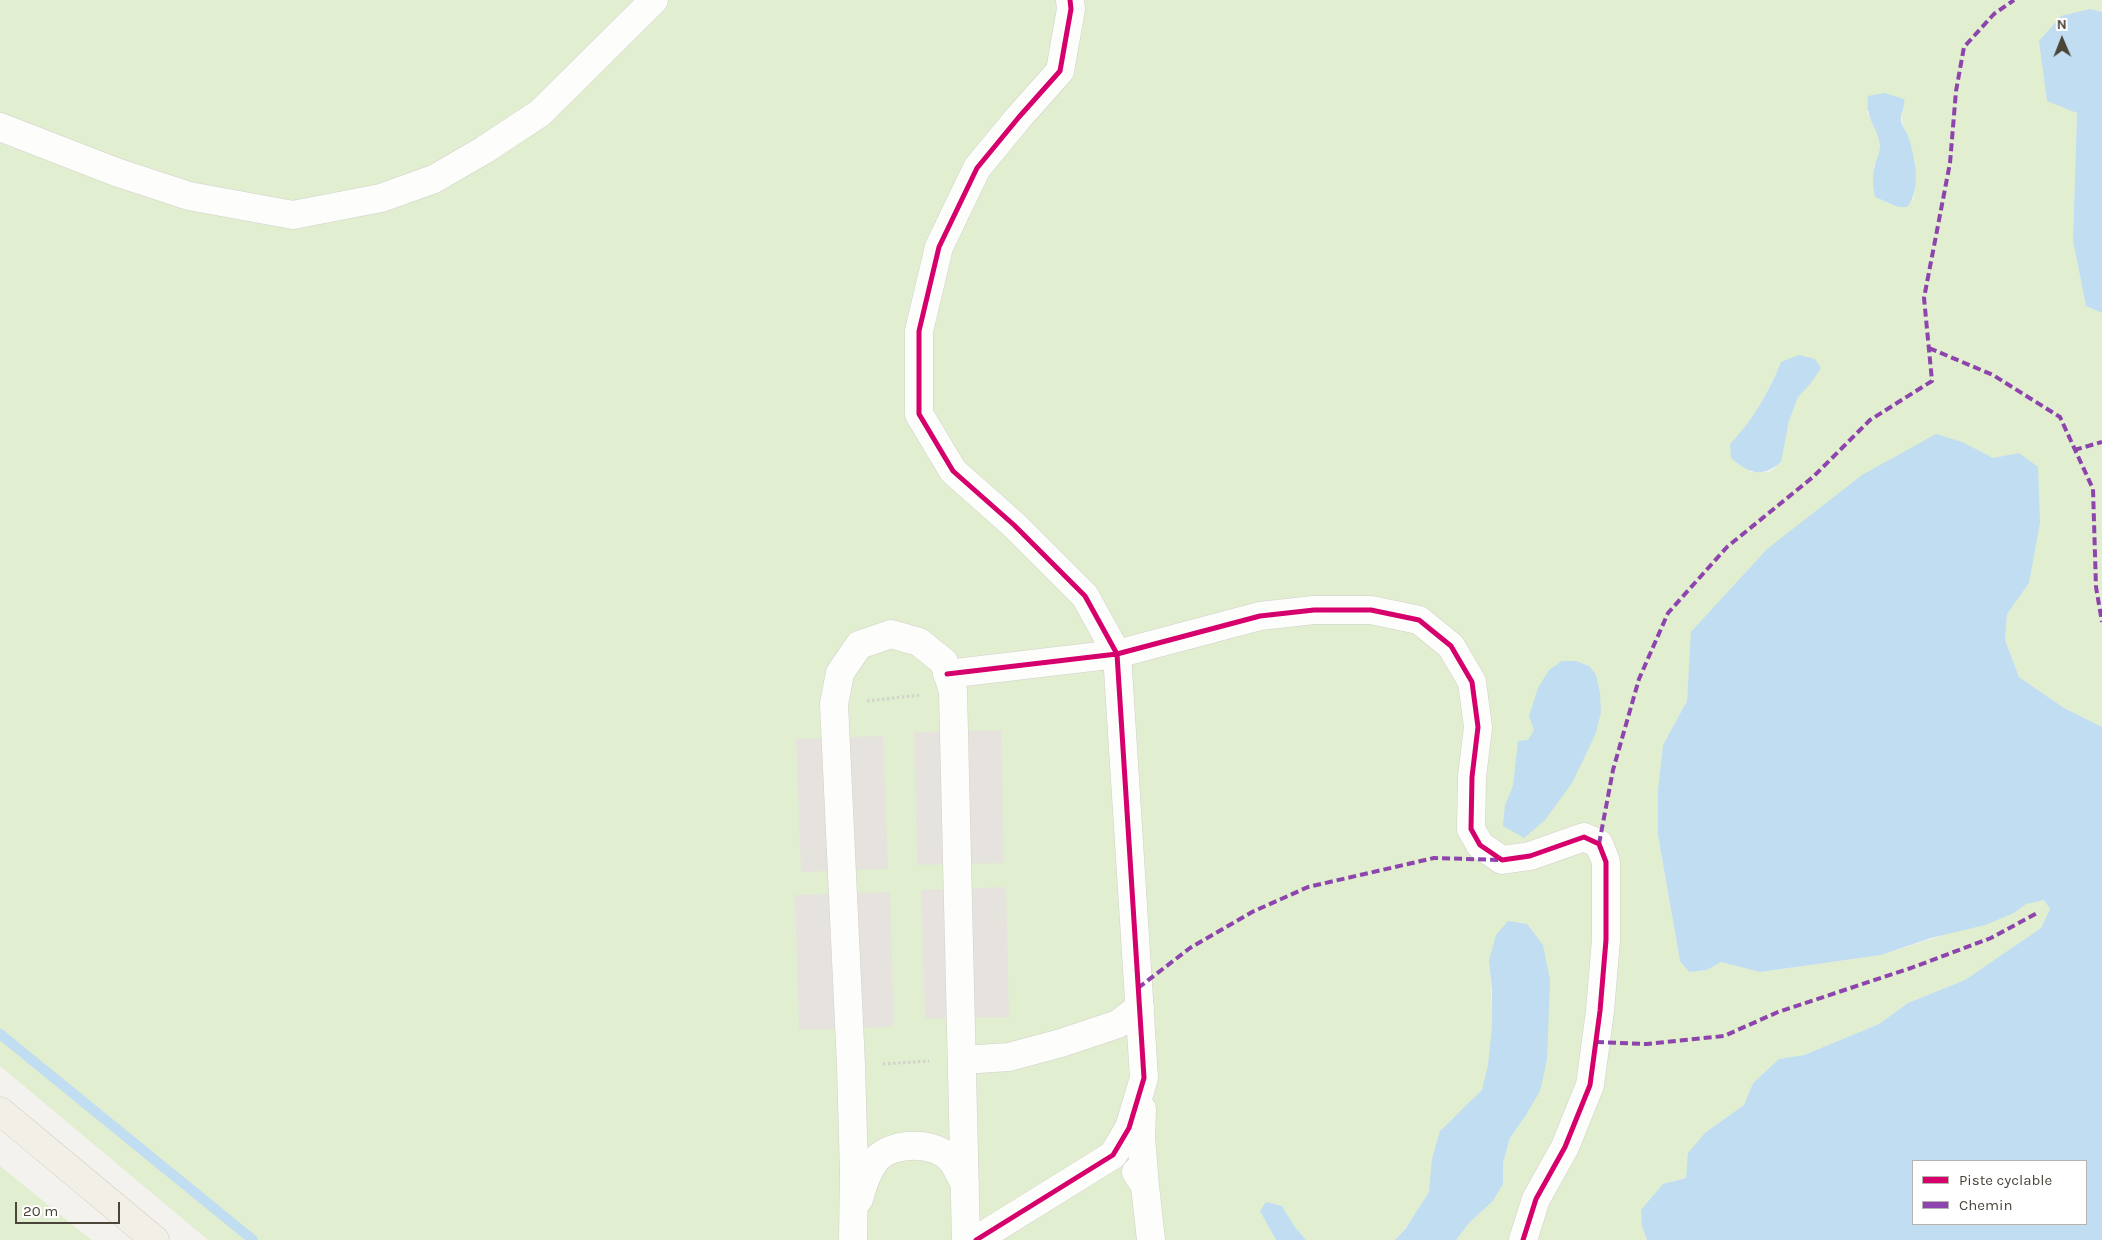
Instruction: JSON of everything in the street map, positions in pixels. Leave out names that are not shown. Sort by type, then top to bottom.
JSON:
[{"type":"main road","points":[[0,1111],[155,1240]]},
{"type":"street","points":[[0,127],[116,172],[189,196],[293,215],[382,198],[434,179],[484,150],[540,113],[654,0]]},
{"type":"street","points":[[1070,0],[1072,9],[1060,71],[977,168],[939,247],[919,331],[919,414],[953,471],[1014,525],[1085,596],[1117,654],[1144,1078],[1141,1137],[1151,1240]]},
{"type":"street","points":[[950,683],[1117,654],[1260,616],[1305,611],[1371,610],[1419,620],[1451,646],[1472,682],[1478,727],[1472,777],[1471,828],[1480,845],[1502,860],[1530,856],[1584,837],[1599,844],[1606,862],[1606,940],[1600,1010],[1590,1085],[1565,1147],[1536,1199],[1523,1240]]},
{"type":"street","points":[[853,1229],[851,1065],[834,704],[840,673],[859,645],[891,634],[919,642],[944,662],[950,683],[966,1240]]},
{"type":"street","points":[[962,1060],[1009,1057],[1061,1043],[1118,1024],[1140,1007]]},
{"type":"street","points":[[976,1240],[1113,1155],[1129,1128],[1144,1078]]},
{"type":"street","points":[[853,1229],[864,1180],[878,1158],[898,1146],[928,1146],[950,1158],[965,1184]]},
{"type":"street","points":[[1113,1155],[1131,1163],[1145,1186]]},
{"type":"path","points":[[834,704],[950,683]]},
{"type":"path","points":[[851,1065],[962,1060]]},
{"type":"green space","points":[[0,0],[2102,0],[2102,12],[2090,9],[2077,113],[2073,241],[2086,306],[2102,313],[2102,727],[2064,708],[2019,677],[2005,640],[2007,614],[2029,582],[2040,523],[2020,453],[1993,458],[1982,454],[1767,549],[1692,632],[1687,701],[1663,745],[1658,835],[1680,961],[1689,972],[1707,970],[1721,962],[1760,972],[1881,955],[2014,913],[2025,904],[2044,900],[2050,909],[2041,928],[1965,980],[1908,1003],[1879,1024],[1804,1055],[1779,1059],[1753,1083],[1744,1105],[1706,1132],[1686,1178],[1663,1184],[1642,1226],[1647,1240],[1456,1240],[1470,1222],[1493,1201],[1503,1184],[1503,1163],[1510,1138],[1526,1115],[1547,1060],[1547,1021],[1489,961],[1492,1027],[1489,1063],[1482,1090],[1473,1101],[1447,1124],[1440,1134],[1435,1148],[1427,1195],[1415,1216],[1395,1240],[1306,1240],[1282,1206],[1260,1211],[1276,1240],[208,1240],[0,1066]],"holes":[[[1905,105],[1902,118],[1914,159],[1914,199],[1898,207],[1875,197],[1874,166],[1880,149],[1879,137],[1866,111]],[[1781,362],[1811,383],[1798,396],[1789,421],[1781,462],[1770,472],[1751,472],[1730,444],[1760,405]]]},
{"type":"green space","points":[[0,1166],[89,1238],[92,1240],[0,1240]]},
{"type":"shaded area","points":[[1001,730],[1004,863],[917,865],[914,732]]},
{"type":"shaded area","points":[[883,736],[888,869],[801,872],[796,739]]},
{"type":"shaded area","points":[[1006,887],[1009,1017],[925,1019],[921,890]]},
{"type":"shaded area","points":[[890,892],[894,1027],[799,1030],[795,895]]},
{"type":"water","points":[[2090,9],[2102,12],[2102,313],[2086,306],[2073,241],[2077,113],[2047,101],[2039,41],[2061,16]]},
{"type":"water","points":[[1884,93],[1904,99],[1901,121],[1911,144],[1916,173],[1912,200],[1907,207],[1898,207],[1875,197],[1873,173],[1880,146],[1868,112],[1868,96]]},
{"type":"water","points":[[1799,355],[1815,359],[1821,368],[1798,397],[1789,421],[1781,462],[1762,472],[1750,471],[1731,458],[1730,444],[1760,405],[1781,362]]},
{"type":"water","points":[[1936,434],[1962,442],[1993,458],[2019,453],[2038,467],[2040,523],[2029,583],[2007,614],[2005,640],[2019,677],[2064,708],[2102,727],[2102,1240],[1647,1240],[1642,1226],[1641,1210],[1663,1184],[1686,1178],[1688,1153],[1706,1132],[1744,1105],[1753,1083],[1779,1059],[1804,1055],[1879,1024],[1908,1003],[1965,980],[2041,928],[2050,909],[2044,900],[2026,904],[2014,913],[1985,925],[1931,938],[1881,955],[1760,972],[1721,962],[1707,970],[1689,972],[1680,961],[1658,835],[1658,791],[1663,745],[1687,701],[1691,632],[1767,549],[1862,475]]},
{"type":"water","points":[[1562,661],[1576,661],[1589,666],[1596,675],[1600,693],[1601,712],[1596,733],[1572,783],[1545,820],[1524,838],[1503,826],[1505,805],[1513,786],[1518,741],[1528,740],[1534,730],[1529,716],[1538,688],[1549,670]]},
{"type":"water","points":[[1508,921],[1527,924],[1543,945],[1550,980],[1547,1060],[1540,1091],[1510,1138],[1503,1163],[1503,1184],[1493,1201],[1470,1222],[1456,1240],[1395,1240],[1406,1228],[1429,1192],[1432,1159],[1440,1131],[1482,1090],[1488,1065],[1492,1026],[1492,990],[1489,961],[1496,935]]},
{"type":"water","points":[[1266,1202],[1282,1206],[1306,1240],[1276,1240],[1260,1211]]},
{"type":"waterway","points":[[0,1034],[253,1240]]},
{"type":"marked path","points":[[1599,844],[1613,770],[1639,679],[1668,613],[1727,547],[1813,477],[1870,420],[1932,381],[1924,298],[1950,163],[1956,91],[1964,47],[1994,14],[2014,0]]},
{"type":"marked path","points":[[1929,348],[1993,375],[2060,417],[2093,489],[2096,587],[2102,622]]},
{"type":"marked path","points":[[2074,450],[2102,442]]},
{"type":"marked path","points":[[1138,988],[1190,948],[1252,912],[1308,887],[1434,858],[1499,860]]},
{"type":"marked path","points":[[1596,1042],[1647,1044],[1724,1036],[1778,1012],[1911,968],[1991,938],[2037,913]]},
{"type":"cycle path","points":[[976,1240],[1113,1155],[1129,1128],[1144,1078],[1117,654],[1085,596],[1014,525],[953,471],[919,414],[919,331],[939,247],[977,168],[1060,71],[1071,9],[1070,0]]},
{"type":"cycle path","points":[[947,674],[1117,654],[1260,616],[1314,610],[1371,610],[1419,620],[1451,646],[1472,682],[1478,727],[1472,777],[1471,829],[1480,845],[1502,860],[1530,856],[1584,837],[1599,844],[1606,862],[1606,940],[1600,1011],[1590,1085],[1565,1147],[1536,1199],[1523,1240]]}]
